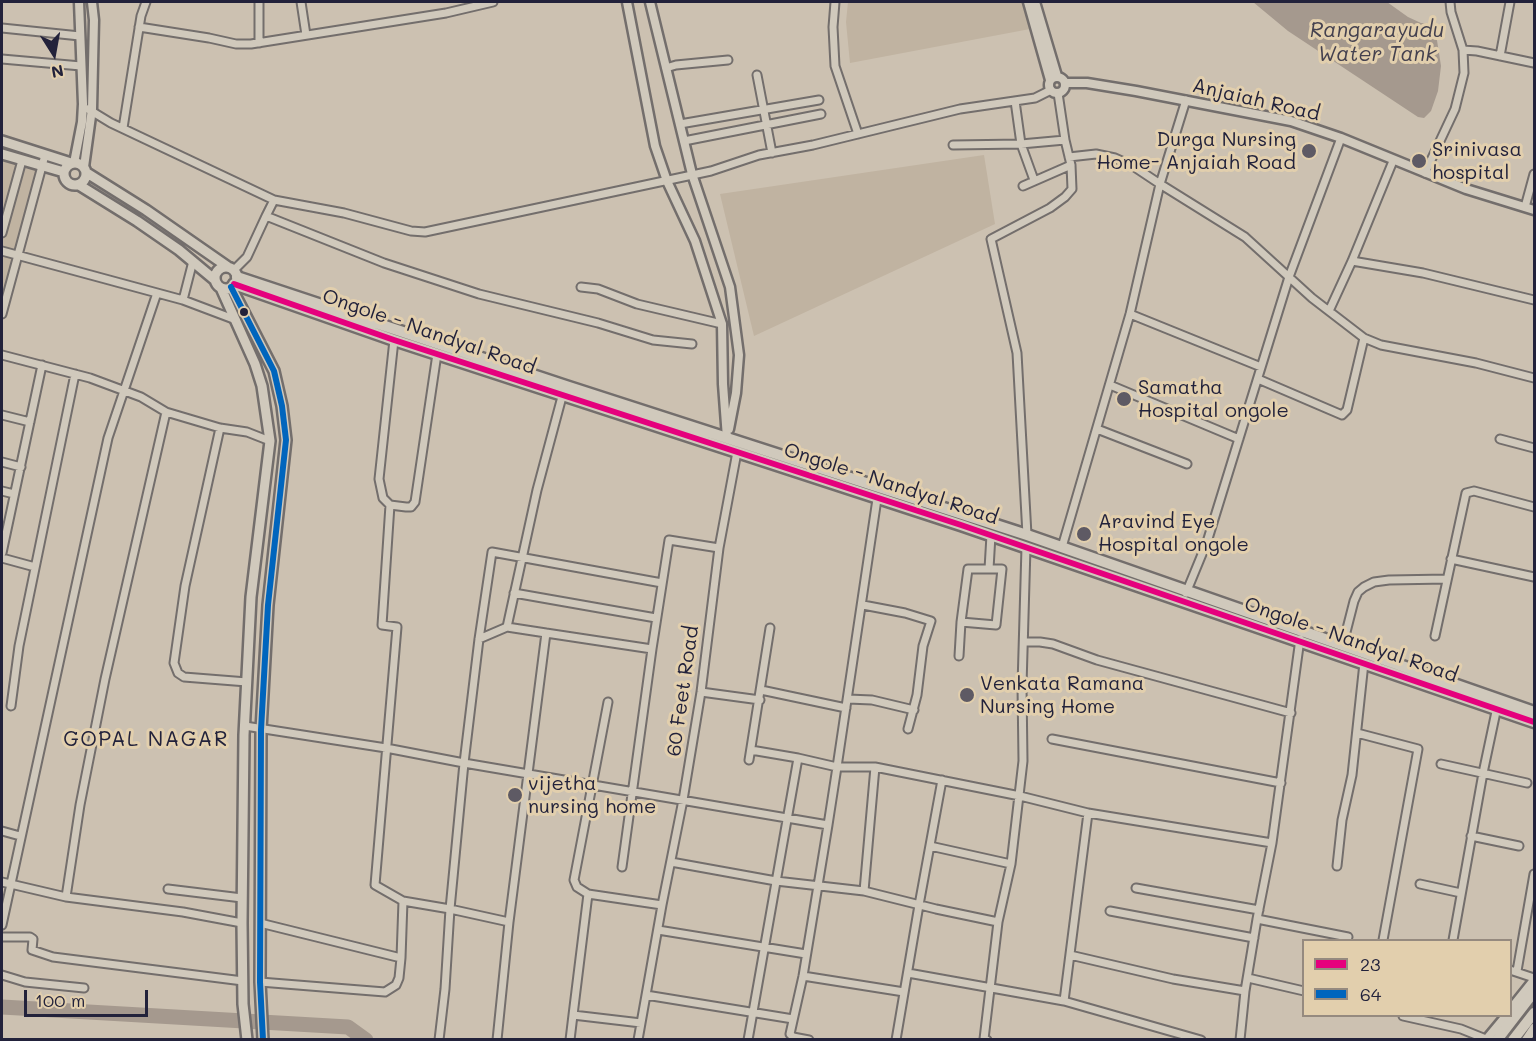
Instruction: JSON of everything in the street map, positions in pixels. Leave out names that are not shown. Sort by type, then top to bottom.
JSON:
[{"type":"main road","points":[[2,141],[73,163],[85,170],[146,210],[229,279],[274,371],[282,406],[286,440],[268,605],[261,730],[260,982],[263,1040]]},
{"type":"main road","points":[[2,154],[64,172]]},
{"type":"main road","points":[[73,163],[64,172],[64,178],[68,183],[79,185],[138,221],[193,261],[229,279]]},
{"type":"main road","points":[[79,185],[86,178],[85,170]]},
{"type":"main road","points":[[229,279],[236,320],[262,386],[270,441],[251,597],[245,726],[242,923],[243,1013],[247,1040]]},
{"type":"main road","name":"Ongole - Nandyal Road","points":[[229,279],[393,340],[564,391]]},
{"type":"main road","name":"Ongole - Nandyal Road","points":[[229,279],[564,391],[962,519],[991,535],[1026,547],[1185,595]]},
{"type":"main road","name":"Ongole - Nandyal Road","points":[[738,447],[877,499],[1027,535],[1185,595],[1300,635],[1364,663],[1498,704],[1534,712]]},
{"type":"main road","name":"Ongole - Nandyal Road","points":[[1300,635],[1343,644],[1498,704],[1534,722]]},
{"type":"main road","points":[[1497,1040],[1534,992]]},
{"type":"main road","points":[[1513,1040],[1534,1013]]},
{"type":"street","points":[[73,163],[87,109],[81,66],[79,2]]},
{"type":"street","points":[[85,170],[94,20],[92,2]]},
{"type":"street","points":[[123,128],[139,27],[146,2]]},
{"type":"street","points":[[259,2],[259,43]]},
{"type":"street","points":[[301,2],[306,35]]},
{"type":"street","points":[[139,27],[236,44],[259,43],[446,13],[494,2]]},
{"type":"street","points":[[627,2],[656,146],[667,181],[695,241],[722,324],[725,443]]},
{"type":"street","points":[[650,2],[692,174],[730,287],[739,355],[736,393],[725,443]]},
{"type":"street","points":[[835,2],[833,27],[835,66],[858,134]]},
{"type":"street","points":[[1028,2],[1054,78]]},
{"type":"street","points":[[1035,2],[1054,78]]},
{"type":"street","points":[[1425,173],[1455,109],[1464,73],[1463,50],[1450,12],[1450,2]]},
{"type":"street","points":[[1500,56],[1510,2]]},
{"type":"street","points":[[2,28],[80,36]]},
{"type":"street","points":[[1463,50],[1534,63]]},
{"type":"street","points":[[2,59],[81,66]]},
{"type":"street","points":[[666,68],[728,60]]},
{"type":"street","points":[[757,75],[772,153]]},
{"type":"street","points":[[87,109],[111,123],[274,200],[344,213],[411,231],[425,232],[667,181],[772,153],[960,110],[1035,98],[1054,92],[1064,90],[1065,83],[1061,77],[1054,78],[1049,85],[1054,92],[1070,161],[1072,189],[1050,208],[991,239],[1017,353],[1027,535]]},
{"type":"street","name":"Anjaiah Road","points":[[1065,83],[1087,83],[1282,119],[1341,138],[1466,189],[1534,210]]},
{"type":"street","points":[[680,124],[819,100]]},
{"type":"street","points":[[1062,547],[1130,314],[1160,184],[1186,100]]},
{"type":"street","points":[[1015,101],[1021,144],[1034,180]]},
{"type":"street","points":[[684,141],[821,114]]},
{"type":"street","points":[[1185,595],[1207,542],[1289,277],[1341,138]]},
{"type":"street","points":[[953,145],[1021,144],[1065,140]]},
{"type":"street","points":[[1023,186],[1070,161],[1096,154],[1115,158],[1133,166],[1245,237],[1329,311],[1364,338],[1381,345],[1471,362],[1534,378]]},
{"type":"street","points":[[2,314],[3,303],[45,155]]},
{"type":"street","points":[[1329,311],[1393,161]]},
{"type":"street","points":[[2,233],[21,164]]},
{"type":"street","points":[[1525,207],[1534,174]]},
{"type":"street","points":[[229,279],[247,257],[274,200]]},
{"type":"street","points":[[266,216],[384,263],[479,294],[586,320],[654,340],[692,344]]},
{"type":"street","points":[[2,251],[183,300],[236,320]]},
{"type":"street","points":[[183,300],[193,261]]},
{"type":"street","points":[[1352,261],[1423,273],[1534,297]]},
{"type":"street","points":[[582,287],[598,289],[637,304],[722,324]]},
{"type":"street","points":[[2,925],[108,438],[158,293]]},
{"type":"street","points":[[1130,314],[1262,367]]},
{"type":"street","points":[[1258,379],[1342,415],[1347,410],[1364,338]]},
{"type":"street","points":[[393,340],[379,479],[383,498],[390,505],[411,507],[415,502],[437,354]]},
{"type":"street","points":[[2,355],[75,374],[141,397],[166,412],[220,428],[247,432],[270,441]]},
{"type":"street","points":[[2,553],[42,365]]},
{"type":"street","points":[[11,706],[19,646],[75,374]]},
{"type":"street","points":[[1110,385],[1239,439]]},
{"type":"street","points":[[507,627],[521,556],[564,391]]},
{"type":"street","points":[[66,897],[80,805],[105,679],[166,412]]},
{"type":"street","points":[[2,415],[30,422]]},
{"type":"street","points":[[220,428],[185,586],[174,663],[178,673],[184,677],[247,682]]},
{"type":"street","points":[[1097,429],[1187,464]]},
{"type":"street","points":[[1500,439],[1534,448]]},
{"type":"street","name":"60 Feet Road","points":[[638,1040],[683,800],[701,692],[719,548],[738,447]]},
{"type":"street","points":[[2,462],[21,467]]},
{"type":"street","points":[[2,491],[14,494]]},
{"type":"street","points":[[1435,636],[1466,493],[1474,491],[1534,507]]},
{"type":"street","points":[[809,1039],[793,1037],[790,1034],[828,825],[863,605],[877,499]]},
{"type":"street","points":[[390,505],[382,626],[398,627],[375,885],[404,901],[509,922]]},
{"type":"street","points":[[989,568],[991,535]]},
{"type":"street","points":[[622,867],[669,540],[719,548]]},
{"type":"street","points":[[987,1040],[984,1039],[998,922],[1011,864],[1023,761],[1026,547]]},
{"type":"street","points":[[439,1040],[464,764],[478,639],[492,552],[662,583]]},
{"type":"street","points":[[2,558],[35,567]]},
{"type":"street","points":[[1451,559],[1534,577]]},
{"type":"street","points":[[959,656],[961,622],[968,569],[1002,569],[996,625],[961,622]]},
{"type":"street","points":[[1343,644],[1354,601],[1358,592],[1364,587],[1374,582],[1389,580],[1447,579]]},
{"type":"street","points":[[514,593],[656,618]]},
{"type":"street","points":[[863,605],[905,613],[931,621],[920,662],[914,710],[908,729]]},
{"type":"street","points":[[478,639],[507,627],[652,649]]},
{"type":"street","points":[[749,760],[770,628]]},
{"type":"street","points":[[497,1040],[509,922],[546,633]]},
{"type":"street","points":[[1240,1040],[1245,991],[1281,783],[1300,635]]},
{"type":"street","points":[[1024,642],[1053,644],[1097,660],[1291,713]]},
{"type":"street","points":[[1337,866],[1342,820],[1352,775],[1364,663]]},
{"type":"street","points":[[761,690],[846,708]]},
{"type":"street","points":[[701,692],[759,700]]},
{"type":"street","points":[[848,699],[872,700],[914,710]]},
{"type":"street","points":[[608,702],[574,880],[577,887],[588,894],[662,905]]},
{"type":"street","points":[[1453,939],[1482,773],[1498,704]]},
{"type":"street","points":[[245,726],[386,748],[464,764],[828,825]]},
{"type":"street","points":[[1357,733],[1418,749],[1383,939]]},
{"type":"street","points":[[1052,739],[1281,783]]},
{"type":"street","points":[[751,750],[837,767],[875,767],[1020,796],[1088,813],[1272,843]]},
{"type":"street","points":[[748,1040],[798,758]]},
{"type":"street","points":[[1441,764],[1527,783]]},
{"type":"street","points":[[864,891],[875,767]]},
{"type":"street","points":[[896,1040],[942,780]]},
{"type":"street","points":[[1064,1001],[1088,813]]},
{"type":"street","points":[[2,831],[20,836]]},
{"type":"street","points":[[1471,836],[1519,846]]},
{"type":"street","points":[[930,846],[1011,864]]},
{"type":"street","points":[[671,862],[776,881],[864,891],[998,922]]},
{"type":"street","points":[[1512,1007],[1534,979],[1514,971],[1534,874]]},
{"type":"street","points":[[2,882],[66,897],[183,912],[242,923]]},
{"type":"street","points":[[1420,884],[1461,893]]},
{"type":"street","points":[[1136,888],[1259,910]]},
{"type":"street","points":[[168,889],[242,898]]},
{"type":"street","points":[[570,1040],[588,894]]},
{"type":"street","points":[[260,982],[385,992],[396,986],[401,958],[404,901]]},
{"type":"street","points":[[1110,911],[1254,938]]},
{"type":"street","points":[[1257,918],[1348,937]]},
{"type":"street","points":[[260,923],[401,958]]},
{"type":"street","points":[[658,930],[806,954]]},
{"type":"street","points":[[2,937],[30,937],[33,939],[32,950],[53,957],[243,981]]},
{"type":"street","points":[[1070,955],[1245,991]]},
{"type":"street","points":[[908,973],[1064,1001],[1200,1040]]},
{"type":"street","points":[[2,975],[25,982],[84,988]]},
{"type":"street","points":[[802,976],[904,992]]},
{"type":"street","points":[[1248,978],[1302,991]]},
{"type":"street","points":[[646,995],[793,1019]]},
{"type":"street","points":[[573,1015],[641,1023]]},
{"type":"street","points":[[1407,1017],[1461,1029],[1486,1039],[1505,1017]]},
{"type":"street","points":[[1526,1040],[1534,1028]]},
{"type":"shaded area","points":[[848,2],[1022,2],[1030,29],[850,63],[846,22]]},
{"type":"shaded area","points":[[984,155],[995,224],[754,336],[720,194]]},
{"type":"shaded area","points":[[2,159],[37,168],[2,302]]},
{"type":"water","name":"Rangarayudu Water Tank","points":[[1253,2],[1387,2],[1408,17],[1421,23],[1431,24],[1436,34],[1441,66],[1438,91],[1431,111],[1424,118],[1418,117],[1288,31]]},
{"type":"waterway","points":[[2,1007],[348,1027],[366,1040]]},
{"type":"transit line","name":"23","points":[[234,284],[394,340],[961,525],[1534,722]]},
{"type":"transit line","name":"64","points":[[231,287],[274,371],[282,406],[286,440],[268,605],[261,730],[260,982],[263,1040]]},
{"type":"place","name":"Durga Nursing Home- Anjaiah Road","points":[[1309,151]]},
{"type":"place","name":"Srinivasa hospital","points":[[1419,161]]},
{"type":"place","name":"Samatha Hospital ongole","points":[[1124,399]]},
{"type":"place","name":"Aravind Eye Hospital ongole","points":[[1084,534]]},
{"type":"place","name":"Venkata Ramana Nursing Home","points":[[967,695]]},
{"type":"place","name":"vijetha nursing home","points":[[515,795]]},
{"type":"district","name":"GOPAL NAGAR","points":[[146,740]]}]
